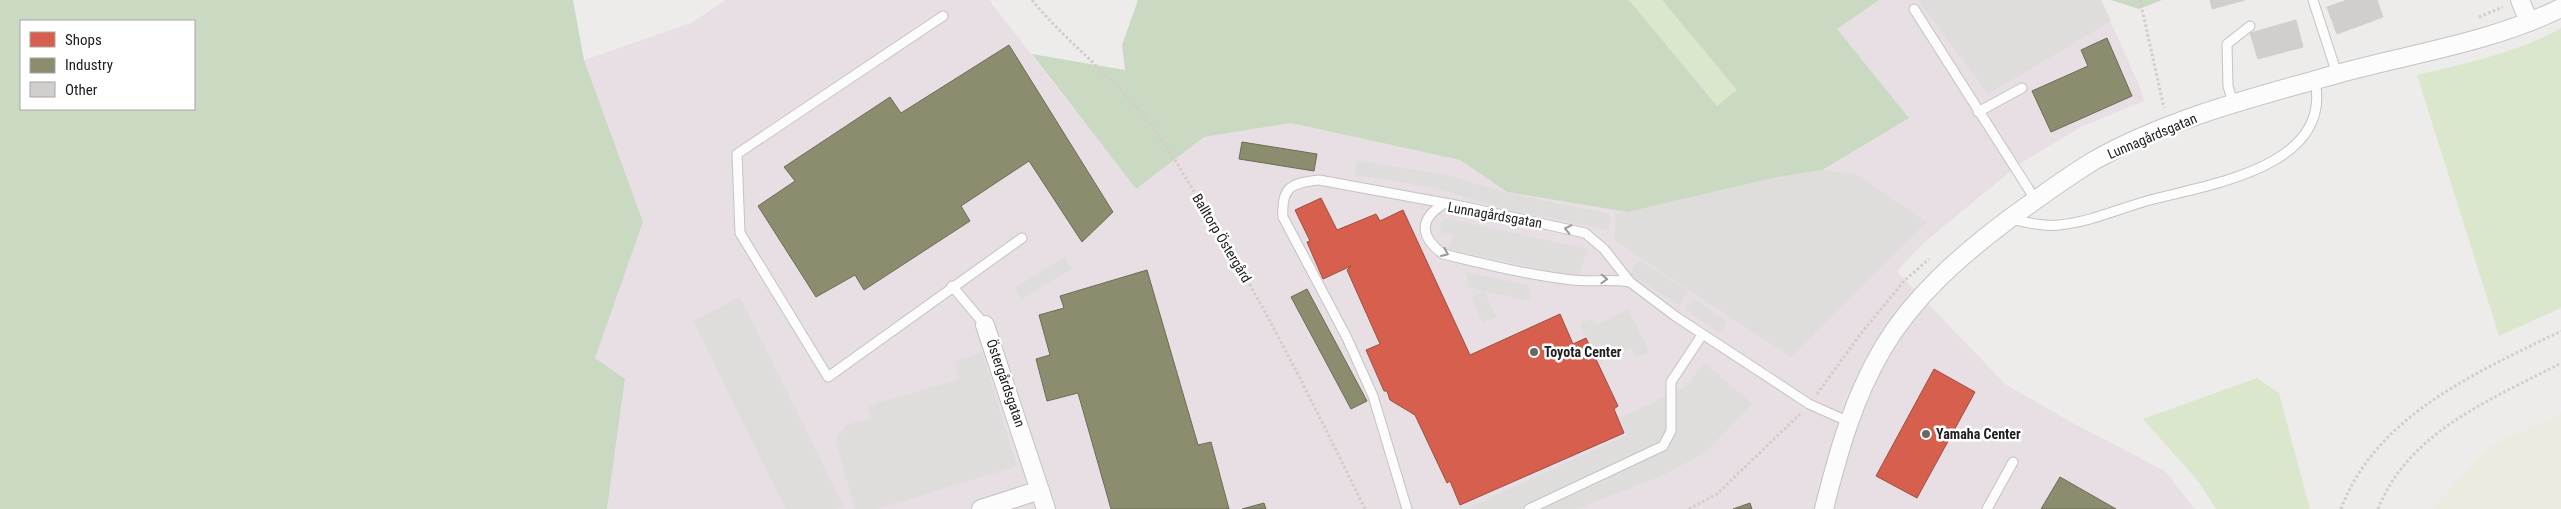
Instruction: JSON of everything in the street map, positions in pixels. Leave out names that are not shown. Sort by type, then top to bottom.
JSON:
[{"type":"street","points":[[2520,0],[2529,22]]},
{"type":"street","name":"Lunnagårdsgatan","points":[[1824,509],[1847,422],[1884,347],[1904,318],[1951,267],[1982,238],[2035,199],[2096,160],[2150,133],[2233,103],[2337,74],[2480,40],[2561,8]]},
{"type":"street","name":"Östergårdsgatan","points":[[985,325],[1046,509]]},
{"type":"street","points":[[981,509],[1040,490]]},
{"type":"lane","points":[[2313,0],[2337,74]]},
{"type":"lane","points":[[1914,9],[2035,199]]},
{"type":"lane","points":[[943,16],[736,154],[740,233],[828,377],[952,286],[1022,238]]},
{"type":"lane","points":[[2233,103],[2228,86],[2227,44],[2250,26]]},
{"type":"lane","points":[[2010,218],[2058,226],[2239,177],[2269,163],[2292,147],[2306,134],[2314,121],[2317,109],[2318,98],[2314,81]]},
{"type":"lane","points":[[1978,112],[2022,88]]},
{"type":"lane","points":[[1407,509],[1373,396],[1347,338],[1283,217],[1282,199],[1288,190],[1299,182],[1319,180],[1442,204]]},
{"type":"lane","name":"Lunnagårdsgatan","points":[[1630,282],[1602,279],[1575,280],[1538,275],[1443,254],[1430,245],[1425,225],[1430,212],[1442,204],[1461,206],[1585,233],[1604,249],[1630,282],[1702,335],[1810,404],[1847,422]]},
{"type":"lane","name":"Östergårdsgatan","points":[[952,286],[985,325]]},
{"type":"lane","points":[[1529,509],[1663,446],[1671,431],[1671,382],[1702,335]]},
{"type":"lane","points":[[1987,509],[2013,462]]},
{"type":"path","name":"Balltorp Östergård","points":[[1032,0],[1054,27],[1120,90],[1167,147],[1237,260],[1300,377],[1365,509]]},
{"type":"path","points":[[2140,0],[2164,108]]},
{"type":"path","points":[[2470,20],[2520,0]]},
{"type":"path","points":[[2156,111],[2172,105]]},
{"type":"path","points":[[1689,509],[1717,494],[1810,404],[1859,336],[1899,288],[1931,257]]},
{"type":"path","points":[[2341,509],[2346,496],[2365,464],[2403,422],[2433,399],[2481,370],[2561,331]]},
{"type":"path","points":[[2378,509],[2383,496],[2410,455],[2458,417],[2561,363]]},
{"type":"shaded area","points":[[726,0],[989,0],[1136,189],[1204,137],[1291,123],[1460,160],[1507,192],[1909,118],[1836,29],[1879,0],[2101,0],[2142,92],[2144,101],[2081,127],[2018,165],[1926,241],[1897,271],[2005,384],[2071,422],[2165,471],[2195,509],[607,509],[625,380],[595,358],[643,222],[584,60],[691,23]]},
{"type":"shaded area","points":[[1918,0],[2101,0],[2111,21],[1988,94]]},
{"type":"shaded area","points":[[1357,161],[1444,174],[1507,193],[1610,214],[1609,230],[1505,209],[1438,189],[1385,179],[1355,176]]},
{"type":"shaded area","points":[[1822,170],[1856,174],[1927,222],[1791,357],[1615,240],[1615,215],[1774,178]]},
{"type":"shaded area","points":[[1444,218],[1588,249],[1578,277],[1448,249],[1453,235],[1439,231]]},
{"type":"shaded area","points":[[1064,257],[1072,269],[1022,299],[1015,288]]},
{"type":"shaded area","points":[[1639,260],[1688,291],[1679,305],[1630,274]]},
{"type":"shaded area","points":[[1466,272],[1528,285],[1530,301],[1484,291],[1496,317],[1483,323],[1471,297],[1483,291],[1468,287]]},
{"type":"shaded area","points":[[740,297],[843,505],[834,509],[786,509],[693,321]]},
{"type":"shaded area","points":[[1694,299],[1727,322],[1719,333],[1686,310]]},
{"type":"shaded area","points":[[1628,309],[1649,352],[1636,358],[1631,348],[1599,363],[1580,324],[1593,318],[1597,325]]},
{"type":"shaded area","points":[[982,353],[1017,466],[877,509],[855,509],[835,440],[846,425],[871,418],[867,406],[960,379],[955,361]]},
{"type":"shaded area","points":[[1705,363],[1752,404],[1705,453],[1661,476],[1577,509],[1465,509],[1627,435],[1620,418],[1684,388]]},
{"type":"shaded area","points":[[2561,413],[2561,509],[2432,509],[2486,449]]},
{"type":"green space","points":[[0,0],[573,0],[584,60],[643,222],[595,358],[625,379],[607,509],[0,509]]},
{"type":"green space","points":[[1138,0],[1629,0],[1717,106],[1737,90],[1662,0],[1879,0],[1837,29],[1909,118],[1822,170],[1773,178],[1628,212],[1507,192],[1460,160],[1291,123],[1204,137],[1136,189],[1032,54],[1125,70],[1122,45]]},
{"type":"green space","points":[[1629,0],[1662,0],[1738,91],[1717,106]]},
{"type":"green space","points":[[2111,0],[2162,0],[2139,9]]},
{"type":"green space","points":[[2561,28],[2561,308],[2499,336],[2417,75],[2509,51]]},
{"type":"green space","points":[[2257,378],[2279,393],[2310,509],[2216,509],[2198,481],[2143,419]]},
{"type":"building: Shops","name":"Toyota Center","points":[[1321,198],[1337,230],[1376,214],[1380,221],[1403,210],[1470,355],[1560,314],[1573,344],[1586,338],[1618,406],[1614,409],[1624,433],[1460,505],[1450,481],[1447,483],[1415,415],[1390,400],[1387,391],[1384,391],[1366,350],[1380,344],[1347,270],[1351,266],[1323,279],[1307,242],[1310,241],[1295,210]]},
{"type":"building: Shops","name":"Yamaha Center","points":[[1934,369],[1975,392],[1917,498],[1876,476]]},
{"type":"building: Industry","points":[[2107,38],[2132,96],[2051,132],[2032,91],[2088,66],[2081,50]]},
{"type":"building: Industry","points":[[1009,45],[1113,212],[1082,242],[1029,161],[961,206],[970,221],[864,290],[855,275],[816,297],[758,206],[795,181],[784,167],[890,97],[901,113]]},
{"type":"building: Industry","points":[[1242,142],[1317,154],[1314,171],[1239,159]]},
{"type":"building: Industry","points":[[1147,270],[1198,445],[1211,442],[1229,509],[1111,509],[1078,393],[1047,401],[1036,359],[1050,355],[1039,315],[1064,308],[1060,296]]},
{"type":"building: Industry","points":[[1307,289],[1367,401],[1351,409],[1291,297]]},
{"type":"building: Industry","points":[[2060,477],[2116,509],[2041,509]]},
{"type":"building: Industry","points":[[1264,503],[1266,509],[1242,509]]},
{"type":"building: Industry","points":[[1750,503],[1752,509],[1733,509]]},
{"type":"building: Other","points":[[2210,0],[2245,0],[2212,9]]},
{"type":"building: Other","points":[[2347,0],[2377,0],[2383,17],[2337,34],[2327,7]]},
{"type":"building: Other","points":[[2296,20],[2303,47],[2258,59],[2250,33]]},
{"type":"place","name":"Toyota Center","points":[[1534,352]]},
{"type":"place","name":"Yamaha Center","points":[[1926,434]]}]
